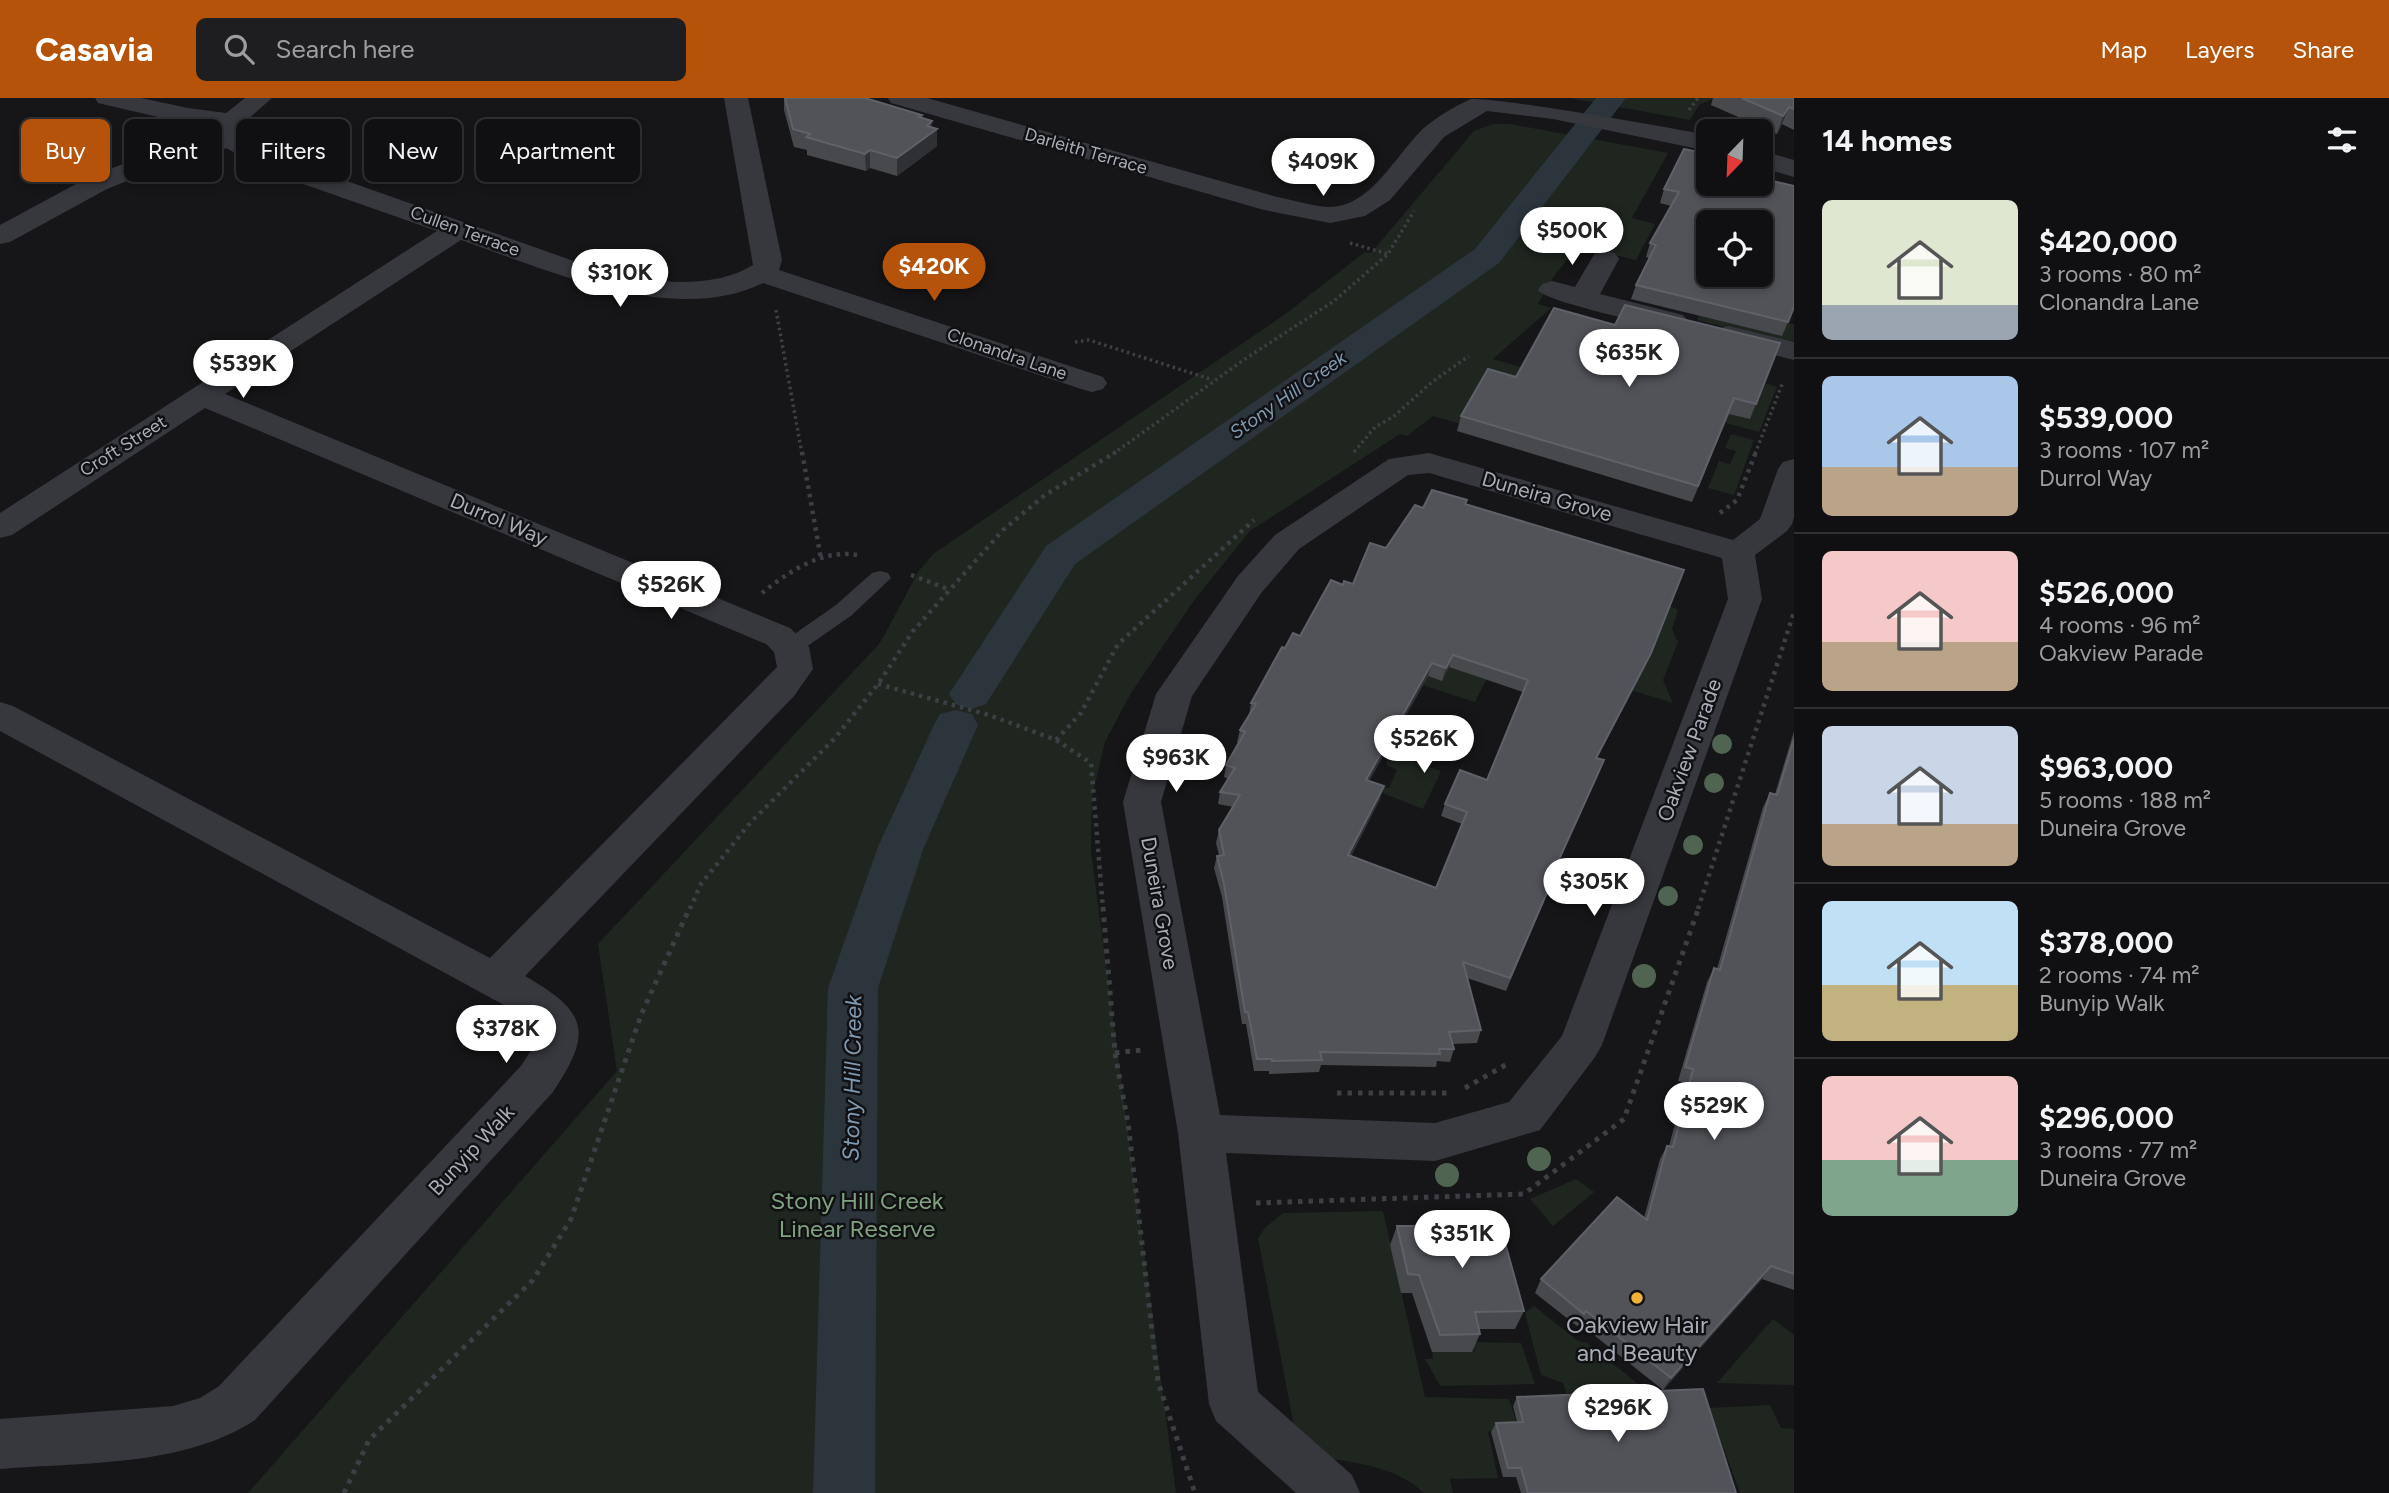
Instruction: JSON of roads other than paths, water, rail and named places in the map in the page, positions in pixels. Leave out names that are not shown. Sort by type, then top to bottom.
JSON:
[{"type":"street","name":"Cullen Terrace","points":[[91,98],[125,119]]},
{"type":"street","points":[[107,98],[191,116],[215,117],[228,128]]},
{"type":"street","points":[[179,119],[243,98]]},
{"type":"street","points":[[222,135],[260,98]]},
{"type":"street","points":[[736,98],[768,260],[766,269],[761,273]]},
{"type":"street","name":"Darleith Terrace","points":[[900,98],[1273,204],[1326,223],[1351,224],[1371,216],[1381,194],[1438,112],[1486,102]]},
{"type":"street","points":[[1518,98],[1553,112]]},
{"type":"street","points":[[1486,102],[1553,112],[1696,140]]},
{"type":"street","name":"Cullen Terrace","points":[[228,128],[236,143]]},
{"type":"street","points":[[98,183],[124,161]]},
{"type":"street","points":[[1773,162],[1794,169]]},
{"type":"street","points":[[0,236],[98,183],[124,173]]},
{"type":"street","name":"Cullen Terrace","points":[[324,182],[593,277],[639,287],[666,289],[728,285],[747,281],[761,273]]},
{"type":"street","name":"Croft Street","points":[[0,528],[47,498],[79,472],[108,457],[459,229]]},
{"type":"street","points":[[1583,299],[1605,259]]},
{"type":"street","name":"Clonandra Lane","points":[[761,273],[1093,383]]},
{"type":"street","points":[[1552,290],[1789,363]]},
{"type":"street","name":"Durrol Way","points":[[203,396],[778,636],[791,647]]},
{"type":"street","name":"Duneira Grove","points":[[1334,1493],[1234,1404],[1201,1133],[1142,802],[1174,694],[1250,584],[1287,542],[1400,466],[1429,463],[1452,468],[1738,552]]},
{"type":"street","points":[[1738,552],[1775,524],[1794,470]]},
{"type":"street","name":"Oakview Parade","points":[[1201,1133],[1435,1142],[1524,1116],[1580,1045],[1745,599],[1738,552]]},
{"type":"street","points":[[495,980],[781,687],[794,669],[791,647]]},
{"type":"street","name":"Bunyip Walk","points":[[0,715],[495,980],[545,1009],[555,1018],[561,1035],[553,1059],[237,1403],[212,1419],[173,1430],[0,1444]]},
{"type":"lane","points":[[791,647],[844,610],[880,578]]},
{"type":"waterway","name":"Stony Hill Creek","points":[[971,694],[1060,555],[1487,256],[1611,98]]},
{"type":"waterway","name":"Stony Hill Creek","points":[[844,1493],[853,988],[901,847],[956,725]]},
{"type":"place","name":"Oakview Hair and Beauty","points":[[1637,1298]]},
{"type":"park label","name":"Stony Hill Creek Linear Reserve","points":[[857,1214]]}]
